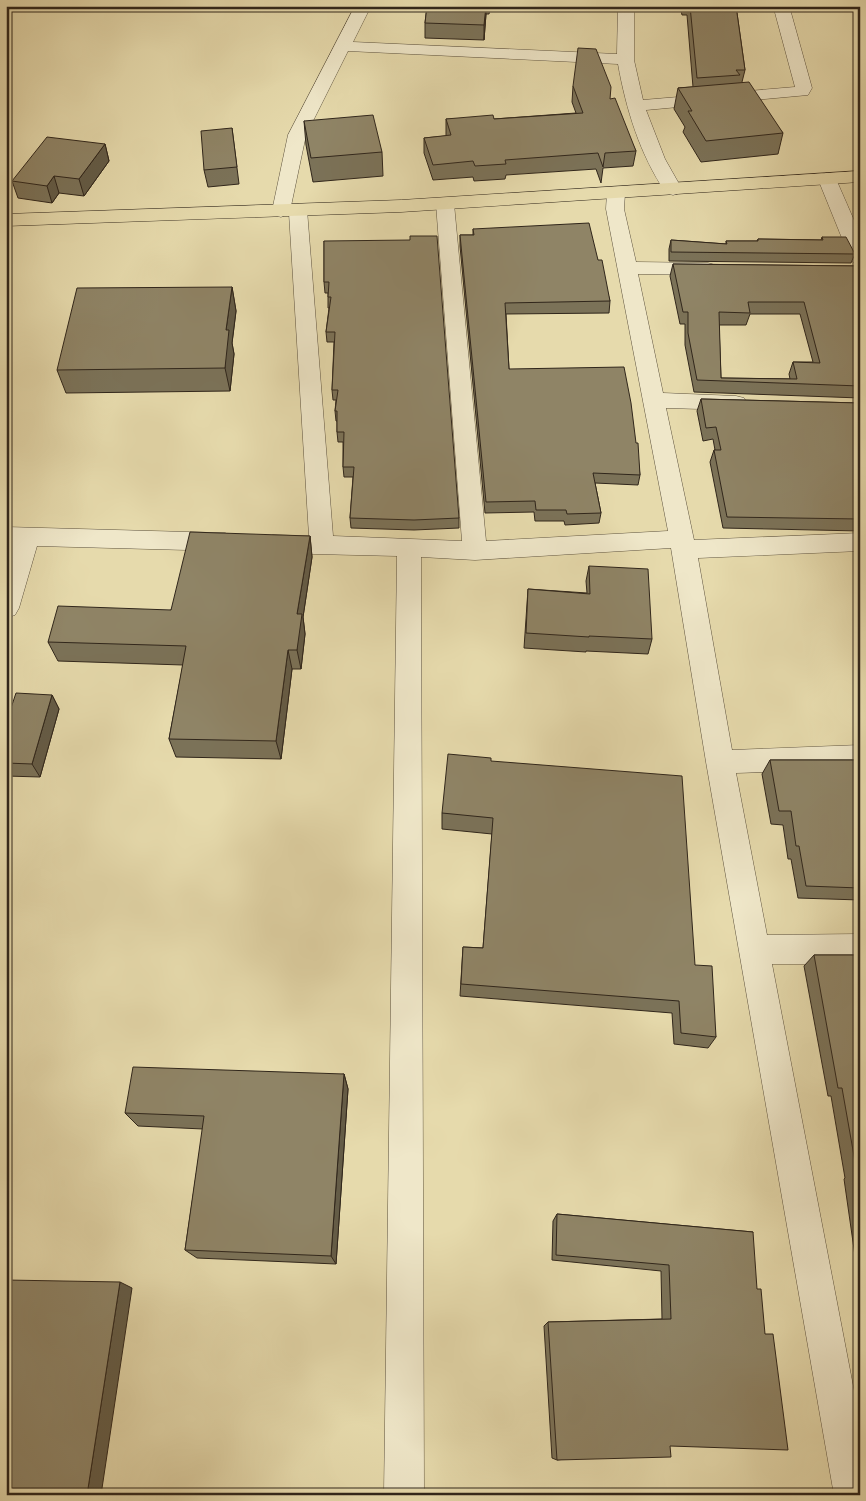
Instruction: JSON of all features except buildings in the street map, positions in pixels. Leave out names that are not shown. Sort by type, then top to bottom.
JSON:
[{"type":"main road","points":[[6,220],[445,204],[860,176]]},
{"type":"street","points":[[322,545],[289,210],[297,135],[362,6]]},
{"type":"street","points":[[626,6],[626,59],[636,106],[658,166],[673,189]]},
{"type":"street","points":[[636,106],[802,90],[804,88],[782,9]]},
{"type":"street","points":[[343,46],[626,59]]},
{"type":"street","points":[[827,179],[857,267]]},
{"type":"street","points":[[616,193],[615,209],[684,550],[720,762],[854,1495]]},
{"type":"street","points":[[445,204],[475,551]]},
{"type":"street","points":[[628,268],[725,269]]},
{"type":"street","points":[[654,400],[752,404]]},
{"type":"street","points":[[6,608],[16,536],[409,547],[475,551],[679,539],[684,550]]},
{"type":"street","points":[[684,550],[860,542]]},
{"type":"street","points":[[404,1495],[409,547]]},
{"type":"street","points":[[720,762],[860,757]]},
{"type":"street","points":[[754,950],[860,949]]}]
